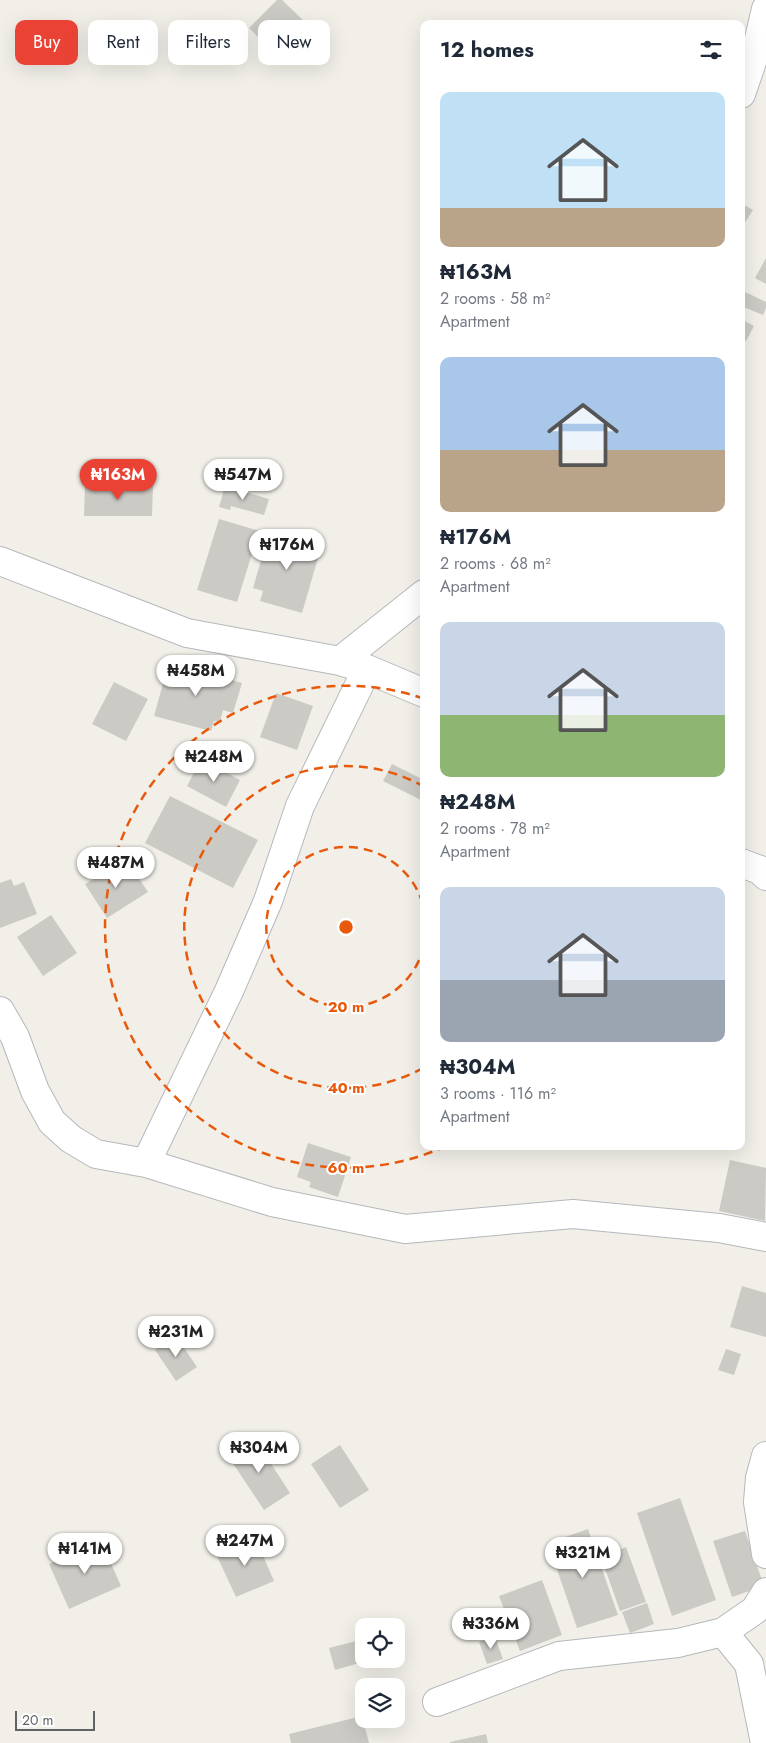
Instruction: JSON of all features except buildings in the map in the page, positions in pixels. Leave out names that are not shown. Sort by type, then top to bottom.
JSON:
[{"type":"street","points":[[745,82],[757,47],[766,9]]},
{"type":"street","points":[[0,561],[187,633],[340,661],[367,669],[420,691]]},
{"type":"street","points":[[340,661],[420,597]]},
{"type":"street","points":[[146,1163],[229,991],[268,901],[300,806],[367,669]]},
{"type":"street","points":[[745,864],[760,870],[766,876]]},
{"type":"street","points":[[0,1011],[15,1038],[35,1091],[52,1122],[71,1139],[96,1154],[146,1163],[272,1202],[405,1229],[574,1214],[720,1228],[766,1237]]},
{"type":"street","points":[[766,1456],[760,1478],[758,1502],[766,1554]]},
{"type":"street","points":[[437,1702],[559,1656],[678,1644],[723,1632],[755,1610],[766,1592]]},
{"type":"street","points":[[723,1632],[749,1664],[765,1743]]}]
